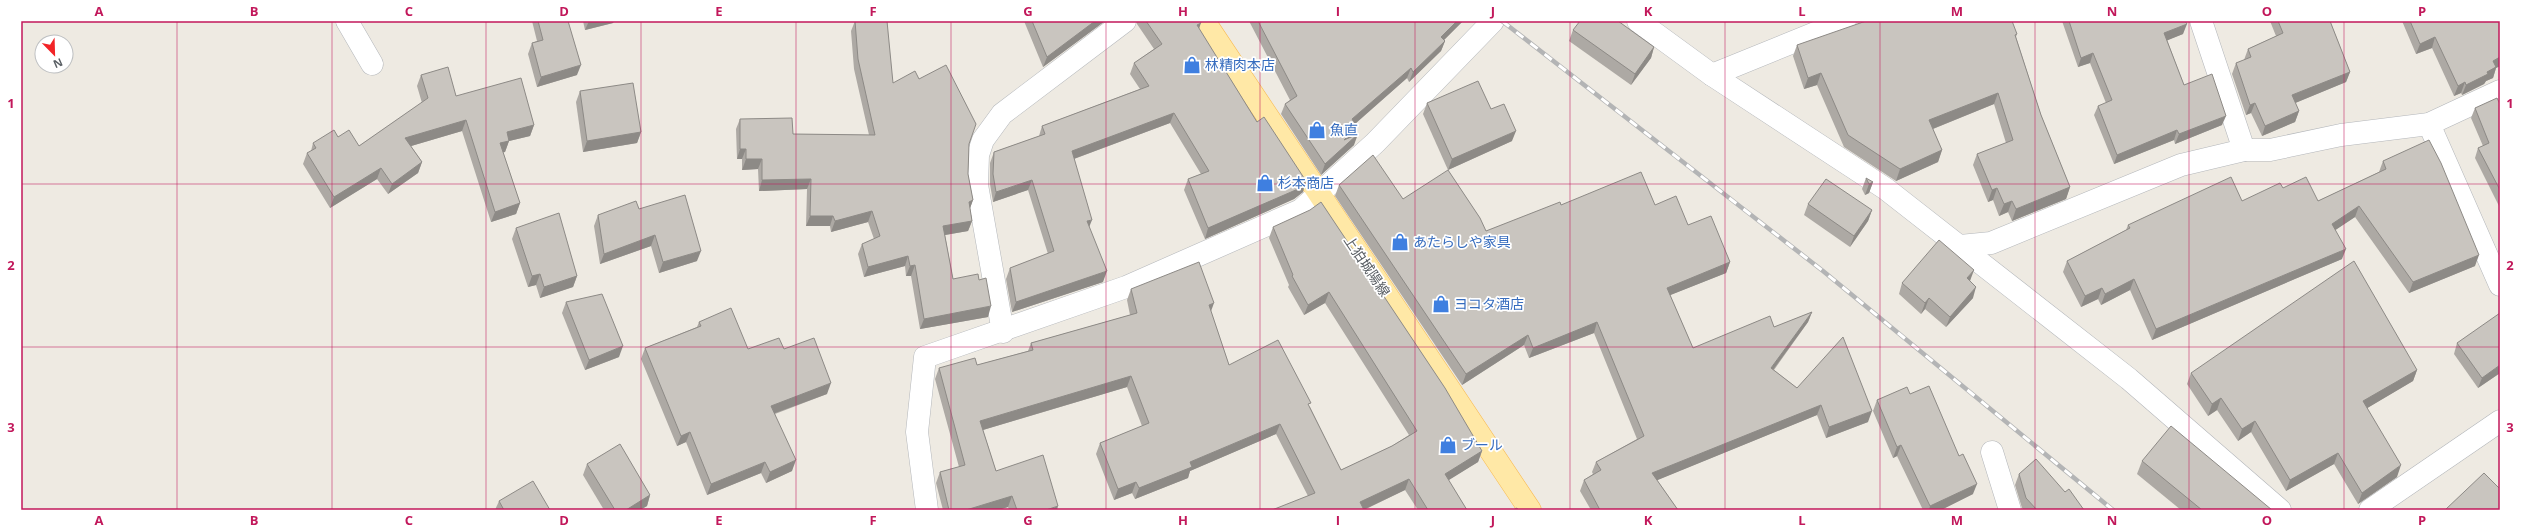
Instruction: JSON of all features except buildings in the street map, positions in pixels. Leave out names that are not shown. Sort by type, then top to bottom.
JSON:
[{"type":"main road","name":"上狛城陽線","points":[[1204,21],[1530,510]]},
{"type":"street","points":[[347,21],[372,64]]},
{"type":"street","points":[[1003,332],[977,185],[978,155],[983,140],[1002,114],[1125,21]]},
{"type":"street","points":[[927,510],[917,432],[925,357],[1003,332],[1126,287],[1301,210],[1375,143],[1493,21]]},
{"type":"street","points":[[1638,21],[1712,75],[1886,189],[2129,380],[2280,510]]},
{"type":"street","points":[[1712,75],[1845,21]]},
{"type":"street","points":[[2201,21],[2244,150]]},
{"type":"street","points":[[1960,246],[1991,243],[2181,165],[2244,150],[2270,150],[2341,135],[2429,124],[2500,91]]},
{"type":"street","points":[[2429,124],[2500,285]]},
{"type":"street","points":[[2370,510],[2500,421]]},
{"type":"street","points":[[1992,452],[2010,510]]},
{"type":"railway","points":[[1502,21],[1823,271],[2113,510]]},
{"type":"place","name":"林精肉本店","points":[[1192,65]]},
{"type":"place","name":"魚直","points":[[1317,130]]},
{"type":"place","name":"杉本商店","points":[[1265,183]]},
{"type":"place","name":"あたらしや家具","points":[[1400,242]]},
{"type":"place","name":"ヨコタ酒店","points":[[1441,304]]},
{"type":"place","name":"ブール","points":[[1448,445]]}]
